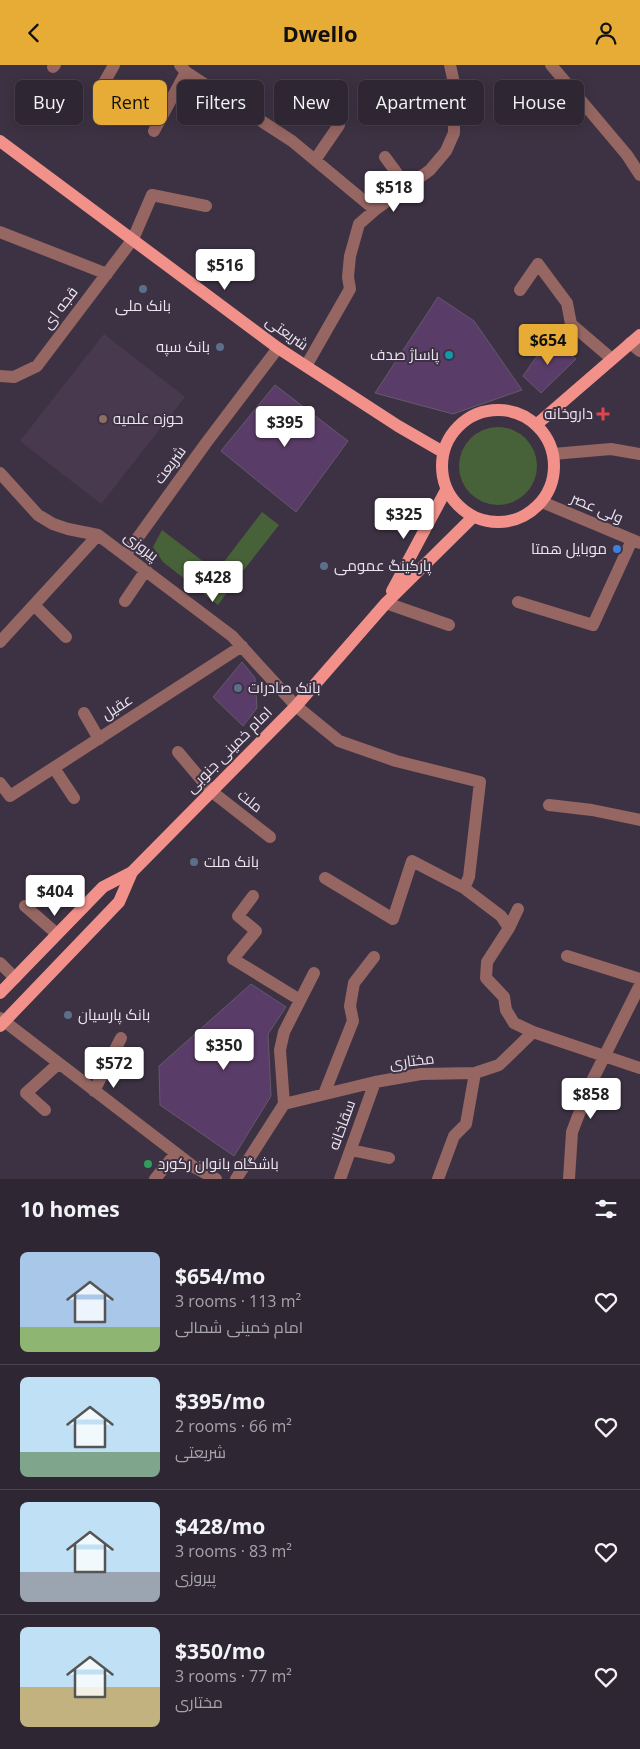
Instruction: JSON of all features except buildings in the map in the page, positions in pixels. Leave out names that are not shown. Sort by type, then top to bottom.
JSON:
[{"type":"main road","name":"شریعتی","points":[[0,141],[278,348],[398,426],[443,451]]},
{"type":"main road","points":[[536,425],[612,359],[637,343]]},
{"type":"main road","points":[[501,410],[520,414],[536,425],[547,438],[553,454],[555,471],[551,487],[542,502],[528,515],[510,522],[491,523],[473,517],[462,510],[453,501],[446,489],[441,471],[443,451],[451,434],[465,420],[482,412],[501,410]]},
{"type":"main road","points":[[386,603],[446,489]]},
{"type":"main road","points":[[386,603],[473,517]]},
{"type":"main road","name":"امام خمینی جنوبی","points":[[0,993],[103,887],[132,872],[296,706],[386,603]]},
{"type":"main road","name":"امام خمینی جنوبی","points":[[1,1022],[120,902],[132,872]]},
{"type":"street","points":[[106,80],[114,65]]},
{"type":"street","points":[[306,366],[350,289],[348,277],[350,256],[359,224],[430,170],[446,151],[454,133],[454,83],[450,65]]},
{"type":"street","points":[[551,65],[627,155],[640,175]]},
{"type":"street","points":[[154,131],[183,68],[278,132],[375,210]]},
{"type":"street","points":[[315,160],[339,125]]},
{"type":"street","points":[[385,157],[407,187]]},
{"type":"street","name":"قجه ای","points":[[0,376],[14,377],[37,366],[133,239],[152,195],[206,206]]},
{"type":"street","points":[[0,232],[107,274]]},
{"type":"street","points":[[520,290],[538,264],[568,303],[571,324],[612,359]]},
{"type":"street","name":"شریعت","points":[[126,554],[206,443],[278,348]]},
{"type":"street","points":[[553,454],[611,449],[640,454]]},
{"type":"street","name":"پیروزی","points":[[0,473],[38,515],[53,524],[98,535],[126,554],[232,636],[296,706],[339,741],[396,761],[480,782],[469,877],[464,888]]},
{"type":"street","name":"ولی عصر","points":[[542,502],[636,541]]},
{"type":"street","points":[[0,642],[98,535]]},
{"type":"street","points":[[518,602],[592,625],[636,541]]},
{"type":"street","points":[[125,601],[146,570]]},
{"type":"street","points":[[386,603],[449,625]]},
{"type":"street","points":[[34,605],[66,637]]},
{"type":"street","name":"عقیل","points":[[0,783],[10,796],[242,646]]},
{"type":"street","points":[[84,713],[99,739]]},
{"type":"street","name":"ملت","points":[[178,752],[211,791],[270,837]]},
{"type":"street","points":[[54,768],[74,798]]},
{"type":"street","points":[[549,805],[640,820]]},
{"type":"street","points":[[325,878],[393,919],[412,861],[464,888],[501,916],[509,928]]},
{"type":"street","points":[[253,896],[238,916],[256,931],[233,959],[300,1000]]},
{"type":"street","points":[[26,906],[58,934]]},
{"type":"street","points":[[518,909],[509,928],[487,961],[486,978],[504,997],[506,1010],[514,1023],[532,1032],[606,1055],[640,1068]]},
{"type":"street","points":[[567,956],[640,979]]},
{"type":"street","points":[[324,1094],[353,1021],[350,1006],[354,983],[374,957]]},
{"type":"street","points":[[0,963],[15,978]]},
{"type":"street","points":[[236,1179],[284,1104],[280,1050],[284,1032],[314,973]]},
{"type":"street","points":[[569,1179],[572,1132],[590,1085],[640,985]]},
{"type":"street","points":[[1,1022],[194,1167],[216,1179]]},
{"type":"street","name":"مختاری","points":[[284,1104],[375,1082],[421,1074],[475,1073],[499,1065],[532,1032]]},
{"type":"street","points":[[94,1091],[121,1038]]},
{"type":"street","points":[[45,1110],[26,1093],[58,1063]]},
{"type":"street","points":[[438,1179],[454,1136],[466,1124],[475,1073]]},
{"type":"street","name":"سقاخانه","points":[[340,1179],[375,1082]]},
{"type":"street","points":[[351,1150],[389,1158]]},
{"type":"street","points":[[155,1179],[176,1153]]},
{"type":"shaded area","name":"حوزه علمیه","points":[[104,334],[185,397],[101,504],[20,441]]},
{"type":"green space","points":[[498,427],[513,430],[526,438],[534,451],[537,466],[534,481],[526,494],[513,502],[498,505],[483,502],[470,494],[462,481],[459,466],[462,451],[470,438],[483,430]]},
{"type":"green space","points":[[262,512],[279,525],[236,580],[220,567]]},
{"type":"green space","points":[[162,530],[233,584],[218,605],[163,562],[153,547]]},
{"type":"place","name":"بانک ملی","points":[[143,289]]},
{"type":"place","name":"بانک سپه","points":[[220,347]]},
{"type":"place","name":"پاساژ صدف","points":[[449,355]]},
{"type":"place","name":"داروخانه","points":[[603,414]]},
{"type":"place","name":"حوزه علمیه","points":[[103,419]]},
{"type":"place","name":"موبایل همتا","points":[[617,549]]},
{"type":"place","name":"پارکینگ عمومی","points":[[324,566]]},
{"type":"place","name":"بانک صادرات","points":[[238,688]]},
{"type":"place","name":"بانک ملت","points":[[194,862]]},
{"type":"place","name":"بانک پارسیان","points":[[68,1015]]},
{"type":"place","name":"باشگاه بانوان رکورد","points":[[148,1164]]}]
